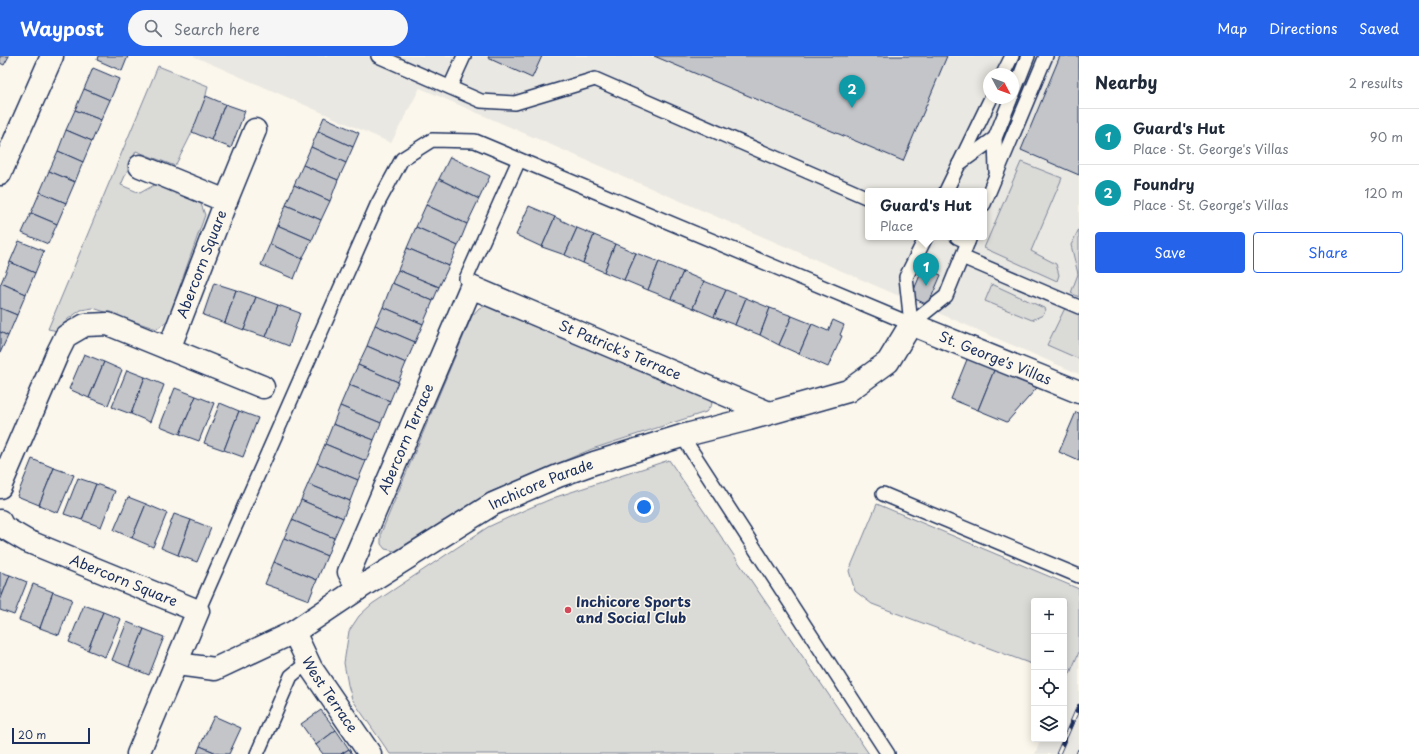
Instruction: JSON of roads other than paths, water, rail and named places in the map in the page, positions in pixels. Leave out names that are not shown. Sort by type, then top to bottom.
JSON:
[{"type":"street","points":[[0,174],[52,56]]},
{"type":"street","name":"Abercorn Square","points":[[169,349],[255,130]]},
{"type":"street","name":"Abercorn Square","points":[[140,166],[226,201]]},
{"type":"street","name":"St Patrick's Terrace","points":[[470,287],[770,413]]},
{"type":"street","name":"Abercorn Terrace","points":[[358,589],[349,572],[470,287]]},
{"type":"street","points":[[0,487],[66,336],[85,325],[108,324],[263,387]]},
{"type":"street","name":"St. George's Villas","points":[[911,324],[1079,392]]},
{"type":"street","name":"Inchicore Parade","points":[[177,664],[215,669],[294,632],[358,589],[493,504],[558,476],[594,463],[682,436],[848,391],[888,362],[911,324]]},
{"type":"street","name":"Abercorn Square","points":[[0,521],[3,527],[27,542],[198,612]]},
{"type":"street","points":[[138,754],[198,612]]},
{"type":"street","name":"West Terrace","points":[[294,632],[308,662],[370,754]]},
{"type":"lane","points":[[378,56],[481,101],[515,102],[595,79],[865,197]]},
{"type":"lane","points":[[450,87],[464,56]]},
{"type":"lane","points":[[1006,68],[1012,56]]},
{"type":"lane","points":[[987,197],[1046,56]]},
{"type":"lane","points":[[1019,79],[1028,57]]},
{"type":"lane","points":[[947,188],[988,104]]},
{"type":"lane","points":[[996,175],[995,138],[1009,104]]},
{"type":"lane","points":[[957,166],[995,138]]},
{"type":"lane","points":[[198,612],[377,204],[402,159],[432,140],[475,141],[911,324]]},
{"type":"lane","points":[[470,287],[466,280],[519,160]]},
{"type":"lane","points":[[911,324],[906,277],[924,240]]},
{"type":"lane","points":[[911,324],[946,296],[962,257],[965,240]]},
{"type":"lane","points":[[962,257],[1079,307]]},
{"type":"lane","points":[[682,436],[888,754]]},
{"type":"lane","points":[[883,494],[1079,576]]},
{"type":"lane","points":[[259,753],[291,676],[308,662]]},
{"type":"railway","points":[[1058,754],[1079,706]]},
{"type":"place","name":"Foundry","points":[[852,108]]},
{"type":"place","name":"Guard's Hut","points":[[926,286]]},
{"type":"place","name":"Inchicore Sports and Social Club","points":[[568,610]]}]
